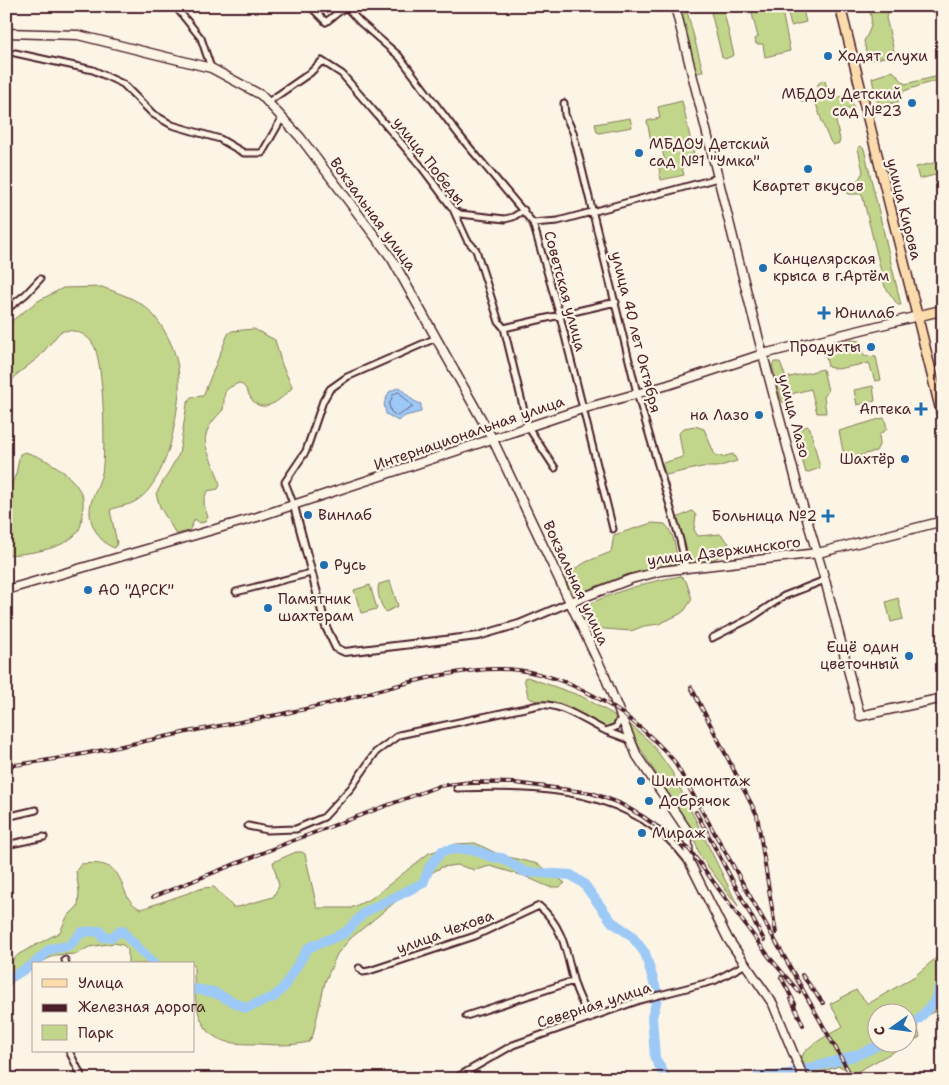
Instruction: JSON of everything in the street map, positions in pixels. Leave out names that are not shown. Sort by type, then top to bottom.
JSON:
[{"type":"main road","name":"улица Лазо","points":[[675,6],[763,354],[818,553],[860,716],[943,698]]},
{"type":"main road","name":"улица Кирова","points":[[840,6],[943,419]]},
{"type":"main road","name":"Вокзальная улица","points":[[6,33],[78,35],[211,68],[256,90],[282,118],[382,245],[492,438],[571,602],[630,740],[638,756],[687,830],[688,861],[723,930],[773,1004],[804,1079]]},
{"type":"main road","name":"Интернациональная улица","points":[[6,590],[294,506],[582,408],[763,354],[943,310]]},
{"type":"main road","name":"улица Дзержинского","points":[[571,602],[631,579],[686,567],[818,553],[943,521]]},
{"type":"street","points":[[175,6],[201,38],[211,68]]},
{"type":"street","points":[[310,6],[326,22],[345,6]]},
{"type":"street","name":"Советская улица","points":[[345,6],[360,22],[399,56],[465,142],[534,223],[560,316],[612,529]]},
{"type":"street","points":[[15,54],[94,70],[123,84],[153,114],[172,125],[220,139],[244,153],[262,153],[282,118]]},
{"type":"street","name":"улица Победы","points":[[268,102],[310,73],[322,62],[334,67],[420,165],[453,208],[467,240],[476,250],[499,322],[504,328],[528,427],[555,468]]},
{"type":"street","name":"улица 40 лет Октября","points":[[564,103],[566,115],[574,132],[637,393],[680,540],[686,567]]},
{"type":"street","points":[[534,223],[558,220],[718,178]]},
{"type":"street","points":[[453,208],[460,214],[506,219],[524,210]]},
{"type":"street","points":[[6,310],[26,294],[40,279]]},
{"type":"street","points":[[504,328],[616,302]]},
{"type":"street","points":[[294,506],[285,482],[306,451],[323,401],[330,389],[347,377],[436,338]]},
{"type":"street","name":"улица Дзержинского","points":[[294,506],[330,640],[336,648],[344,652],[478,636],[519,624],[571,602]]},
{"type":"street","points":[[236,592],[311,573]]},
{"type":"street","points":[[712,638],[752,618],[784,596],[825,580]]},
{"type":"street","points":[[248,826],[266,830],[296,829],[324,817],[351,788],[376,752],[399,735],[526,706],[544,704],[563,710],[606,731],[630,740]]},
{"type":"street","points":[[606,731],[616,727],[621,717]]},
{"type":"street","points":[[457,788],[530,788],[597,798],[655,828],[674,843],[688,861]]},
{"type":"street","points":[[6,817],[36,810]]},
{"type":"street","points":[[6,845],[44,837]]},
{"type":"street","name":"улица Чехова","points":[[359,968],[363,972],[370,971],[457,942],[490,930],[539,906],[549,916],[566,945],[573,981]]},
{"type":"street","name":"Северная улица","points":[[454,1079],[505,1048],[646,998],[714,981],[746,964]]},
{"type":"street","points":[[466,1016],[573,981],[590,1019]]},
{"type":"street","points":[[70,1052],[83,1079]]},
{"type":"green space","points":[[750,6],[761,6],[762,8],[762,6],[781,6],[790,51],[765,57],[763,44],[756,44],[755,39],[758,37]]},
{"type":"green space","points":[[786,6],[802,6],[806,22],[791,26]]},
{"type":"green space","points":[[869,6],[891,6],[886,18],[894,51],[893,55],[872,60],[867,56],[864,41],[871,24]]},
{"type":"green space","points":[[723,8],[734,55],[725,59],[722,57],[711,12],[714,9]]},
{"type":"green space","points":[[687,11],[703,71],[699,73],[695,72],[682,16]]},
{"type":"green space","points":[[893,71],[905,84],[943,75],[943,81],[931,82],[904,91],[897,103],[881,104],[876,100],[872,78]]},
{"type":"green space","points":[[823,80],[825,81],[830,98],[850,96],[854,109],[851,111],[847,108],[834,112],[840,140],[839,143],[833,145],[826,132],[815,100],[802,102],[800,95],[817,91],[818,84]]},
{"type":"green space","points":[[682,101],[695,160],[681,164],[684,175],[661,180],[659,168],[666,166],[661,145],[652,146],[647,121],[660,118],[658,107]]},
{"type":"green space","points":[[630,118],[632,127],[597,132],[595,124]]},
{"type":"green space","points":[[861,146],[864,149],[901,305],[898,305],[885,287],[862,194],[848,194],[847,187],[859,179],[863,172],[858,148]]},
{"type":"green space","points":[[942,161],[943,173],[919,179],[916,167]]},
{"type":"green space","points":[[102,287],[139,303],[156,318],[176,357],[179,381],[178,406],[171,441],[165,460],[155,480],[150,488],[136,501],[110,510],[117,543],[115,548],[101,539],[94,529],[91,518],[91,503],[102,473],[104,446],[102,386],[97,353],[93,344],[87,337],[78,332],[60,332],[39,357],[15,376],[6,395],[6,325],[38,301],[63,288]]},
{"type":"green space","points":[[254,329],[275,340],[282,365],[292,386],[291,389],[274,403],[264,406],[254,402],[239,383],[226,390],[223,410],[207,430],[205,439],[220,485],[218,489],[208,491],[206,494],[204,504],[208,517],[205,522],[200,523],[195,519],[189,531],[176,534],[160,507],[156,494],[179,454],[187,404],[191,397],[203,396],[228,334],[232,331]]},
{"type":"green space","points":[[852,340],[859,341],[864,356],[876,357],[881,380],[875,381],[869,363],[837,369],[828,367],[824,348]]},
{"type":"green space","points":[[774,362],[780,362],[786,378],[823,369],[828,391],[824,397],[826,413],[817,413],[811,389],[791,394],[790,402],[782,402],[772,365]]},
{"type":"green space","points":[[873,386],[875,401],[857,405],[854,390]]},
{"type":"green space","points":[[885,419],[887,429],[879,435],[880,443],[876,451],[848,459],[844,456],[839,431]]},
{"type":"green space","points":[[695,426],[704,429],[715,455],[722,457],[733,454],[737,461],[717,467],[702,467],[666,475],[662,468],[663,463],[683,457],[679,433],[684,428]]},
{"type":"green space","points":[[807,426],[810,428],[820,468],[806,473],[794,432]]},
{"type":"green space","points":[[25,452],[58,467],[78,487],[83,497],[81,523],[75,535],[52,548],[6,555],[6,495],[16,474],[20,454]]},
{"type":"green space","points":[[692,511],[696,515],[694,530],[698,536],[720,534],[729,543],[718,557],[703,562],[691,563],[687,560],[677,518]]},
{"type":"green space","points":[[652,523],[665,524],[671,532],[676,551],[677,560],[675,563],[626,575],[579,593],[572,593],[567,584],[567,574],[586,562],[611,552],[614,535]]},
{"type":"green space","points":[[681,576],[686,581],[692,599],[680,614],[659,624],[644,626],[631,631],[586,627],[579,610],[584,606],[632,588]]},
{"type":"green space","points":[[390,581],[398,606],[386,612],[382,606],[378,587],[379,584]]},
{"type":"green space","points":[[370,585],[377,609],[361,613],[354,590]]},
{"type":"green space","points":[[898,598],[903,619],[891,622],[886,602]]},
{"type":"green space","points":[[527,677],[581,696],[611,713],[615,716],[615,721],[611,726],[600,728],[564,710],[531,699],[528,696],[524,678]]},
{"type":"green space","points":[[631,725],[652,744],[672,772],[738,906],[700,856],[692,832],[629,730]]},
{"type":"green space","points":[[475,843],[500,855],[538,864],[565,883],[560,887],[549,887],[524,876],[490,866],[475,870],[457,865],[442,867],[433,872],[414,892],[400,898],[351,938],[337,954],[325,982],[313,1035],[309,1042],[284,1045],[244,1044],[216,1038],[208,1031],[198,1010],[195,993],[195,962],[128,962],[128,950],[123,945],[114,943],[89,947],[77,954],[55,955],[42,962],[32,962],[32,968],[18,976],[6,989],[6,966],[19,954],[60,932],[67,917],[78,906],[79,892],[76,871],[81,864],[98,864],[109,867],[116,872],[127,896],[141,909],[203,888],[214,887],[233,907],[238,907],[273,897],[279,886],[273,862],[296,852],[302,852],[305,854],[317,908],[351,908],[372,898],[429,853],[456,844]]},
{"type":"green space","points":[[943,952],[943,1007],[926,1016],[917,1026],[920,1037],[916,1039],[916,1002],[871,1002],[915,976]]},
{"type":"green space","points":[[856,990],[866,1002],[866,1052],[893,1052],[855,1073],[839,1066],[809,1076],[802,1059],[804,1053],[813,1044],[843,1026],[830,1004]]},
{"type":"water","points":[[399,387],[414,401],[421,404],[421,412],[405,416],[398,421],[386,414],[384,404],[389,392]]},
{"type":"waterway","points":[[195,989],[213,992],[246,1008],[274,997],[284,987],[308,948],[345,933],[365,912],[423,883],[430,866],[442,851],[457,849],[474,850],[492,857],[502,858],[525,872],[571,875],[584,884],[612,922],[631,935],[645,953],[658,996],[652,1017],[655,1058],[667,1079]]},
{"type":"waterway","points":[[36,962],[50,949],[69,946],[82,932],[100,931],[102,937],[112,937],[122,930],[152,962]]},
{"type":"waterway","points":[[6,980],[32,965]]},
{"type":"waterway","points":[[916,1021],[934,1002],[943,977]]},
{"type":"waterway","points":[[756,1079],[759,1076],[779,1076],[795,1073],[866,1051]]},
{"type":"railway","points":[[6,766],[76,755],[286,713],[417,680],[470,671],[518,670],[562,681],[583,690],[623,715],[659,744],[674,761],[853,1079]]},
{"type":"railway","points":[[691,687],[757,815],[776,933]]},
{"type":"railway","points":[[153,897],[292,841],[439,786],[471,782],[515,783],[592,793],[619,803],[642,816],[689,849],[770,958],[799,992]]},
{"type":"railway","points":[[696,812],[764,940]]},
{"type":"railway","points":[[802,975],[823,1003]]},
{"type":"railway","points":[[781,977],[795,1004]]},
{"type":"railway","points":[[791,999],[803,1025]]},
{"type":"place","name":"Ходят слухи","points":[[828,56]]},
{"type":"place","name":"МБДОУ Детский сад №23","points":[[912,103]]},
{"type":"place","name":"МБДОУ Детский сад №1 \"Умка\"","points":[[639,153]]},
{"type":"place","name":"Квартет вкусов","points":[[808,169]]},
{"type":"place","name":"Канцелярская крыса в г.Артём","points":[[763,268]]},
{"type":"place","name":"Юнилаб","points":[[824,313]]},
{"type":"place","name":"Продукты","points":[[871,347]]},
{"type":"place","name":"Аптека","points":[[921,409]]},
{"type":"place","name":"на Лазо","points":[[759,415]]},
{"type":"place","name":"Шахтёр","points":[[905,459]]},
{"type":"place","name":"Винлаб","points":[[308,515]]},
{"type":"place","name":"Больница №2","points":[[828,516]]},
{"type":"place","name":"Русь","points":[[324,565]]},
{"type":"place","name":"АО \"ДРСК\"","points":[[88,590]]},
{"type":"place","name":"Памятник шахтерам","points":[[268,608]]},
{"type":"place","name":"Ещё один цветочный","points":[[909,656]]},
{"type":"place","name":"Шиномонтаж","points":[[641,781]]},
{"type":"place","name":"Добрячок","points":[[649,801]]},
{"type":"place","name":"Мираж","points":[[642,833]]}]
